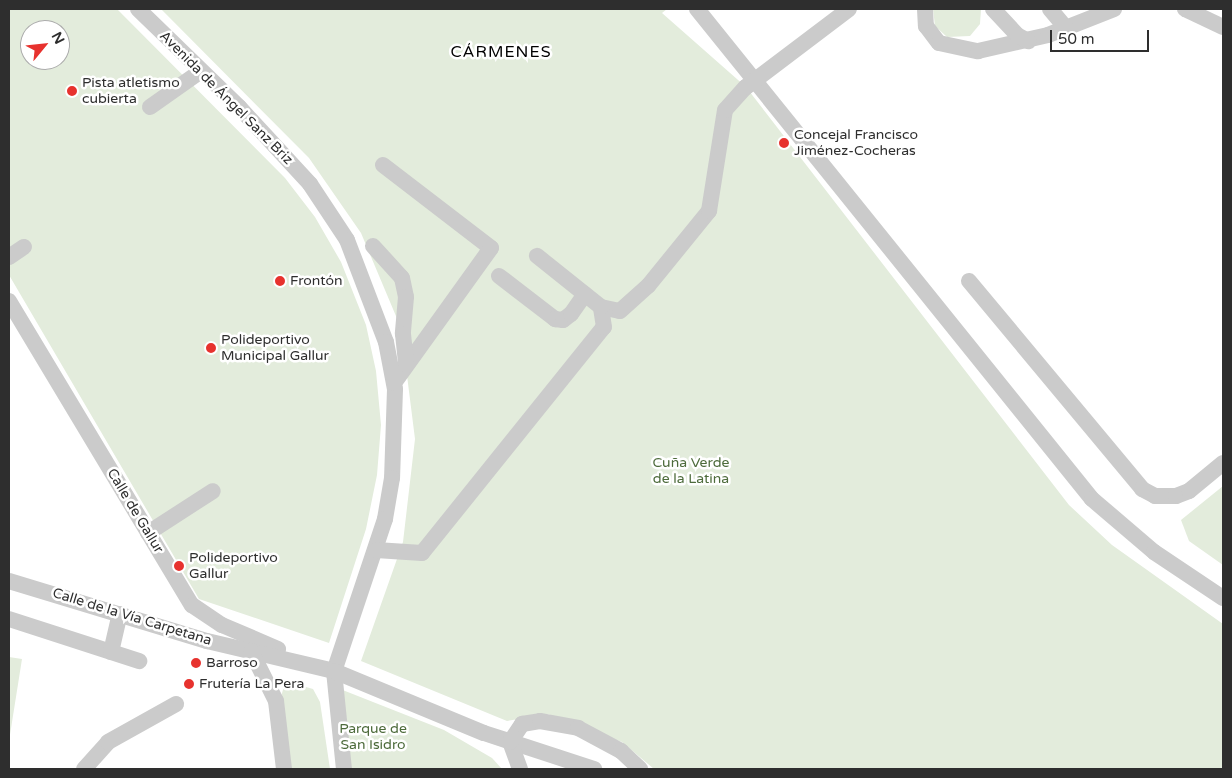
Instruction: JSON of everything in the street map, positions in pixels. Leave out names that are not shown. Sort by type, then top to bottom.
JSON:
[{"type":"street","name":"Avenida de Ángel Sanz Briz","points":[[138,9],[277,147],[328,209],[347,240],[370,292],[386,342],[394,383],[396,430],[392,478],[385,519],[376,550],[334,671]]},
{"type":"street","points":[[697,9],[1092,499],[1154,552],[1223,598]]},
{"type":"street","points":[[537,256],[601,307],[620,311],[648,286],[708,210],[725,110],[755,80],[849,9]]},
{"type":"street","points":[[925,9],[926,26],[931,36],[948,47],[978,51],[1028,40],[1066,28],[1083,13],[1114,9]]},
{"type":"street","points":[[993,9],[1017,36],[1028,40]]},
{"type":"street","points":[[1050,9],[1066,28]]},
{"type":"street","points":[[1185,9],[1223,27]]},
{"type":"street","points":[[150,107],[201,70]]},
{"type":"street","points":[[383,165],[491,248],[394,383]]},
{"type":"street","points":[[373,246],[402,278],[406,297],[402,334],[406,365]]},
{"type":"street","points":[[9,257],[24,247]]},
{"type":"street","points":[[499,276],[555,319],[562,320],[571,314],[585,294]]},
{"type":"street","points":[[969,281],[1142,489],[1155,496],[1176,496],[1189,490],[1223,463]]},
{"type":"street","name":"Calle de Gallur","points":[[9,301],[183,593],[202,614],[313,664]]},
{"type":"street","points":[[376,550],[422,553],[604,326],[601,307]]},
{"type":"street","points":[[148,533],[213,491]]},
{"type":"street","name":"Calle de la Vía Carpetana","points":[[9,580],[120,614],[251,650],[313,664],[484,734],[571,766],[594,769]]},
{"type":"street","points":[[111,652],[120,614]]},
{"type":"street","points":[[9,619],[139,661]]},
{"type":"street","points":[[251,650],[276,701],[284,769]]},
{"type":"street","points":[[334,671],[344,769]]},
{"type":"street","points":[[84,769],[108,742],[176,704]]},
{"type":"street","points":[[520,769],[510,742],[522,724],[540,721],[578,728],[621,751],[640,769]]},
{"type":"street","points":[[484,734],[520,769]]},
{"type":"green space","name":"Polideportivo Municipal Gallur","points":[[9,9],[117,9],[285,178],[315,217],[341,262],[366,325],[376,371],[381,425],[377,475],[366,529],[329,643],[199,599],[9,275]]},
{"type":"green space","name":"Cuña Verde de la Latina","points":[[161,9],[667,9],[662,13],[746,87],[1069,505],[1112,545],[1223,624],[1223,769],[654,769],[622,742],[548,714],[507,721],[361,661],[403,542],[415,439],[401,328],[361,233],[309,158]]},
{"type":"green space","points":[[933,9],[981,9],[980,24],[970,36],[947,37],[935,26]]},
{"type":"green space","points":[[1223,486],[1223,565],[1189,541],[1181,520]]},
{"type":"green space","points":[[9,657],[22,659],[9,741]]},
{"type":"green space","points":[[292,683],[313,689],[320,702],[330,769],[290,769],[281,697],[284,686]]},
{"type":"green space","name":"Parque de San Isidro","points":[[335,687],[444,730],[492,758],[502,769],[343,769]]},
{"type":"place","name":"Pista atletismo cubierta","points":[[72,91]]},
{"type":"place","name":"Concejal Francisco Jiménez-Cocheras","points":[[784,143]]},
{"type":"place","name":"Frontón","points":[[280,281]]},
{"type":"place","name":"Polideportivo Municipal Gallur","points":[[211,348]]},
{"type":"place","name":"Polideportivo Gallur","points":[[179,566]]},
{"type":"place","name":"Barroso","points":[[196,663]]},
{"type":"place","name":"Frutería La Pera","points":[[189,684]]},
{"type":"district","name":"CÁRMENES","points":[[501,52]]}]
